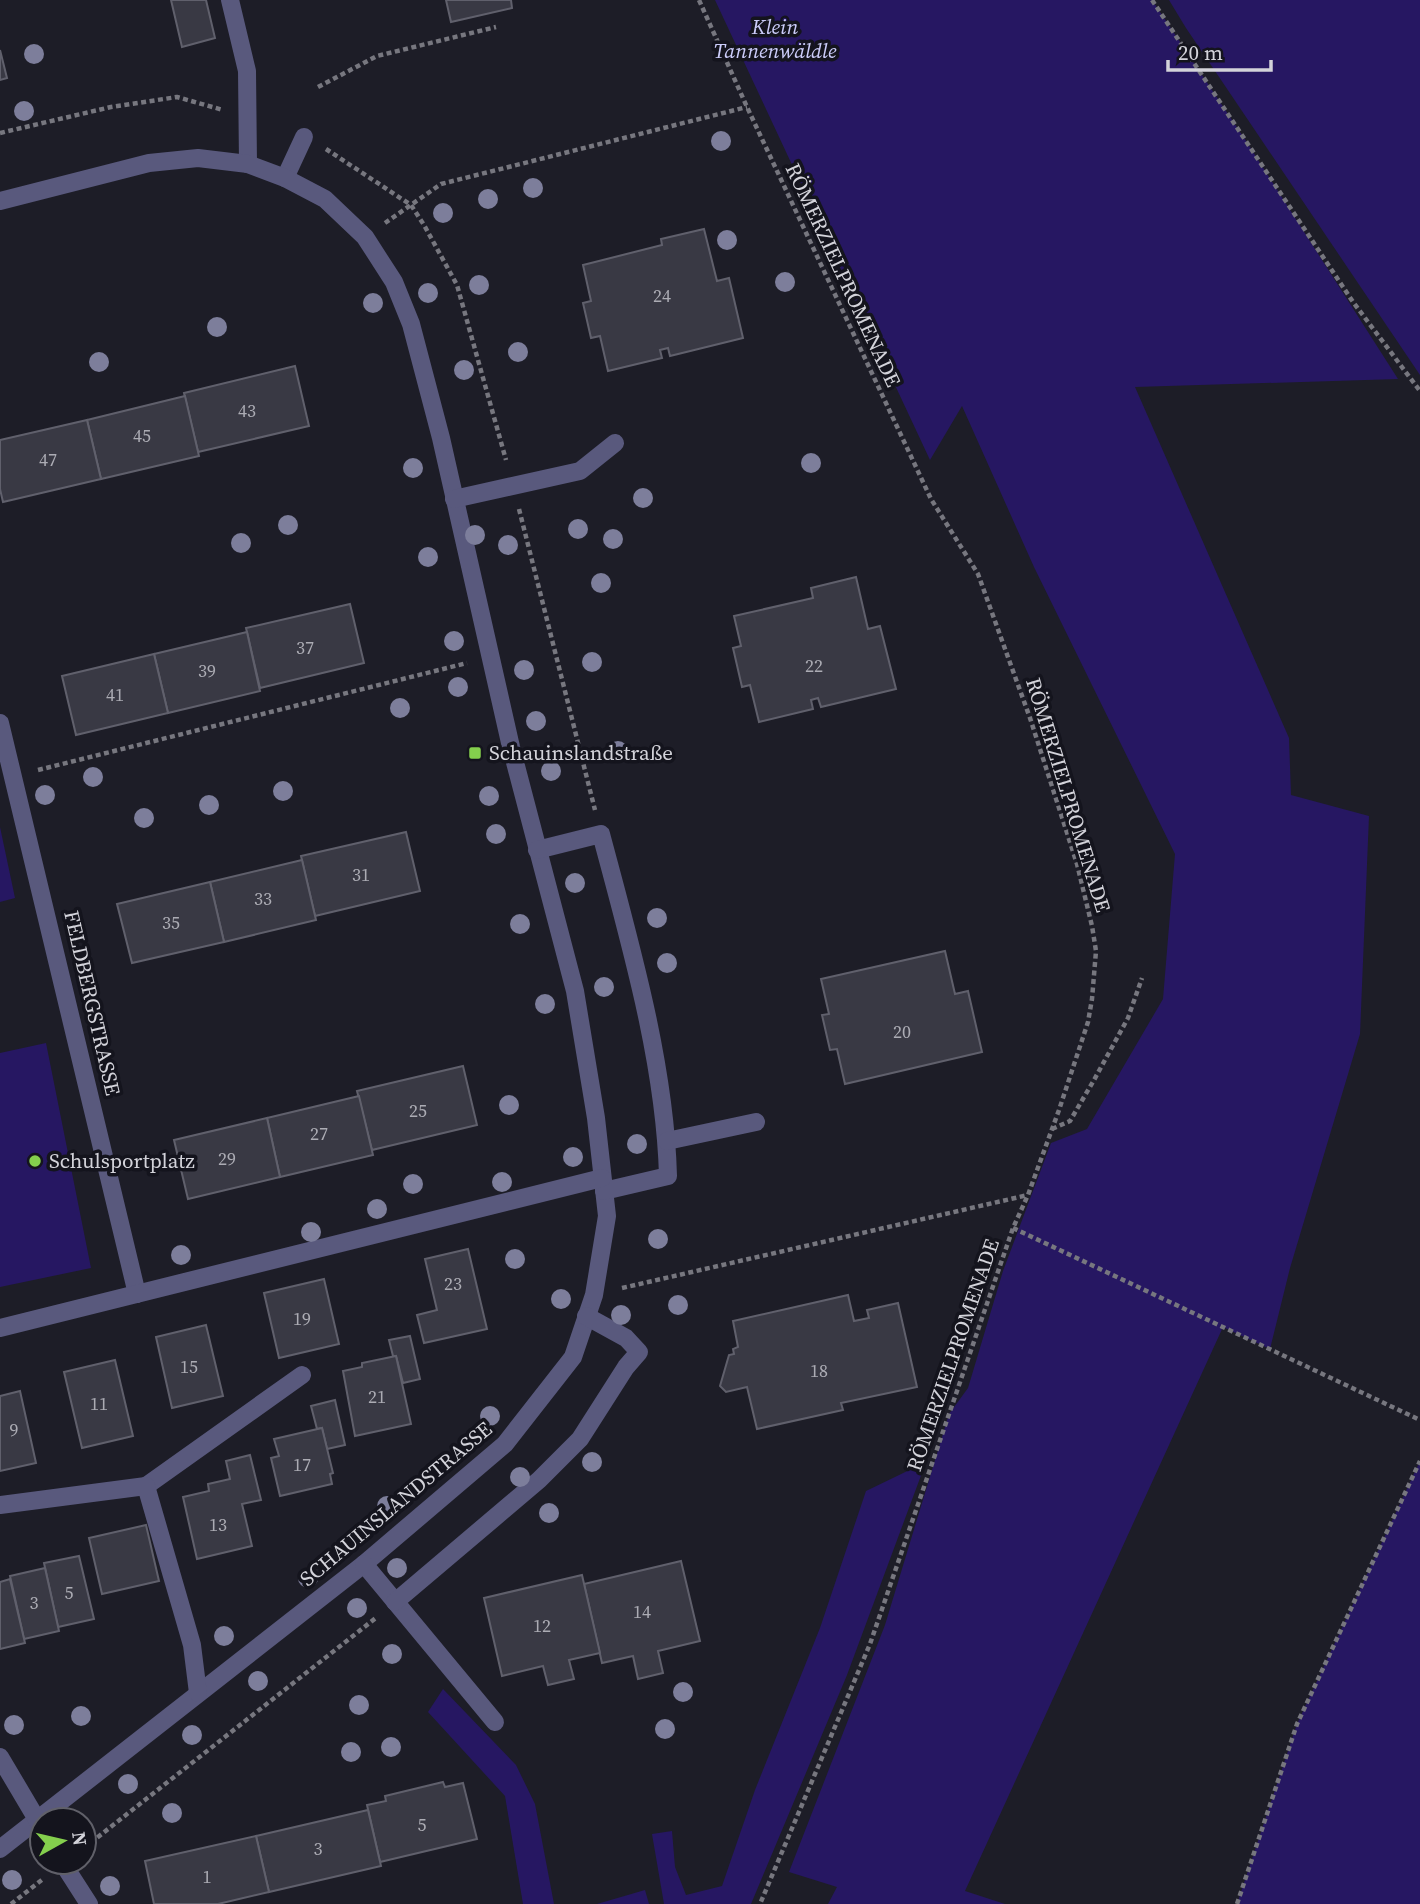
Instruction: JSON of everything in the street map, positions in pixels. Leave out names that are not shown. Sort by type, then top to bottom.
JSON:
[{"type":"street","points":[[230,0],[247,71],[248,164]]},
{"type":"street","points":[[0,201],[149,163],[198,158],[248,164],[285,178],[304,137]]},
{"type":"street","name":"SCHAUINSLANDSTRASSE","points":[[61,1806],[198,1693],[364,1564],[505,1444],[573,1357],[594,1295],[607,1216],[596,1118],[575,991],[537,850],[441,438],[411,324],[394,282],[365,237],[325,199],[285,178]]},
{"type":"street","points":[[454,499],[580,471],[615,443]]},
{"type":"street","name":"FELDBERGSTRASSE","points":[[0,723],[137,1294]]},
{"type":"street","points":[[0,1328],[603,1184],[668,1176],[667,1141],[656,1068],[630,944],[601,834],[537,850]]},
{"type":"street","points":[[667,1141],[756,1122]]},
{"type":"street","points":[[396,1602],[539,1480],[580,1438],[626,1367],[639,1352],[626,1338],[586,1316]]},
{"type":"street","points":[[0,1504],[146,1486],[302,1375]]},
{"type":"street","points":[[146,1486],[192,1645],[198,1693]]},
{"type":"street","points":[[364,1564],[495,1722]]},
{"type":"street","points":[[0,1757],[29,1806]]},
{"type":"street","name":"SCHAUINSLANDSTRASSE","points":[[0,1849],[28,1831]]},
{"type":"street","points":[[71,1876],[89,1904]]},
{"type":"path","name":"RÖMERZIELPROMENADE","points":[[699,0],[931,499],[978,574],[1030,718],[1077,864],[1096,951],[1088,1022],[1052,1129],[1013,1228],[870,1644],[760,1904]]},
{"type":"path","points":[[1152,0],[1353,302],[1420,391]]},
{"type":"path","points":[[318,87],[377,56],[496,27]]},
{"type":"path","points":[[365,237],[441,184],[747,107]]},
{"type":"path","points":[[13,776],[490,657]]},
{"type":"path","points":[[1052,1129],[1070,1121],[1128,1018],[1142,978]]},
{"type":"path","points":[[594,1295],[1028,1195]]},
{"type":"path","points":[[1013,1228],[1420,1420]]},
{"type":"path","points":[[1237,1904],[1297,1724],[1420,1461]]},
{"type":"path","points":[[98,1837],[396,1602]]},
{"type":"path","points":[[11,1904],[47,1876]]},
{"type":"green space","name":"Klein Tannenwäldle","points":[[715,0],[1152,0],[1398,379],[1135,387],[1289,738],[1291,795],[1369,816],[1360,1034],[1290,1268],[1270,1349],[1223,1327],[965,1891],[1005,1904],[828,1904],[837,1887],[789,1872],[885,1625],[949,1414],[968,1388],[1003,1271],[1051,1143],[1087,1129],[1163,999],[1175,854],[1034,567],[962,406],[930,460]]},
{"type":"green space","points":[[1169,0],[1420,0],[1420,375],[1186,28]]},
{"type":"green space","points":[[0,827],[15,898],[0,902]]},
{"type":"green space","name":"Schulsportplatz","points":[[46,1043],[91,1268],[0,1287],[0,1053]]},
{"type":"green space","points":[[1420,1461],[1420,1904],[1237,1904],[1297,1724]]},
{"type":"green space","points":[[926,1462],[847,1675],[751,1904],[664,1904],[652,1834],[672,1831],[675,1867],[686,1895],[722,1886],[755,1790],[820,1628],[866,1491]]},
{"type":"green space","points":[[443,1689],[516,1765],[535,1804],[554,1904],[523,1904],[505,1796],[428,1712]]},
{"type":"green space","points":[[645,1890],[649,1904],[597,1904]]},
{"type":"building","points":[[171,0],[206,0],[215,38],[182,47]]},
{"type":"building","points":[[446,0],[511,0],[512,8],[451,22]]},
{"type":"building","points":[[0,50],[7,78],[0,80]]},
{"type":"building","points":[[704,229],[717,281],[729,278],[743,338],[670,356],[668,348],[660,350],[662,358],[608,371],[600,336],[591,338],[583,303],[591,301],[583,265],[662,245],[661,239]]},
{"type":"building","points":[[295,366],[309,426],[198,452],[184,393]]},
{"type":"building","points":[[185,396],[199,456],[101,479],[87,420]]},
{"type":"building","points":[[87,420],[101,479],[3,502],[0,489],[0,440]]},
{"type":"building","points":[[856,577],[868,629],[880,626],[896,689],[821,707],[818,698],[811,700],[813,709],[759,722],[750,685],[742,687],[733,648],[741,646],[734,616],[813,598],[811,588]]},
{"type":"building","points":[[350,604],[364,663],[260,688],[246,628]]},
{"type":"building","points":[[247,632],[260,691],[168,713],[154,654]]},
{"type":"building","points":[[154,654],[168,713],[76,735],[62,676]]},
{"type":"building","points":[[406,832],[420,891],[315,916],[301,856]]},
{"type":"building","points":[[302,860],[316,920],[224,942],[210,882]]},
{"type":"building","points":[[210,882],[224,942],[132,963],[117,904]]},
{"type":"building","points":[[945,951],[955,994],[968,991],[982,1052],[845,1084],[837,1049],[830,1050],[822,1015],[829,1014],[821,979]]},
{"type":"building","points":[[463,1066],[477,1125],[372,1150],[357,1091]]},
{"type":"building","points":[[359,1096],[373,1155],[280,1177],[267,1118]]},
{"type":"building","points":[[267,1118],[280,1177],[188,1199],[174,1140]]},
{"type":"building","points":[[468,1249],[487,1329],[424,1343],[417,1315],[437,1310],[425,1259]]},
{"type":"building","points":[[324,1279],[339,1344],[279,1358],[264,1293]]},
{"type":"building","points":[[848,1295],[854,1321],[869,1318],[867,1310],[898,1303],[917,1387],[841,1403],[843,1410],[757,1429],[747,1387],[726,1392],[720,1386],[729,1355],[734,1354],[733,1349],[738,1347],[733,1321]]},
{"type":"building","points":[[206,1325],[223,1396],[172,1408],[156,1337]]},
{"type":"building","points":[[410,1336],[420,1379],[403,1383],[389,1340]]},
{"type":"building","points":[[396,1356],[411,1424],[355,1436],[343,1371],[362,1367],[362,1363]]},
{"type":"building","points":[[115,1360],[133,1436],[82,1448],[64,1372]]},
{"type":"building","points":[[20,1391],[36,1463],[0,1471],[0,1396]]},
{"type":"building","points":[[335,1400],[345,1445],[327,1449],[322,1428],[317,1429],[311,1406]]},
{"type":"building","points":[[322,1428],[333,1473],[330,1474],[332,1484],[280,1496],[271,1458],[279,1456],[274,1439]]},
{"type":"building","points":[[250,1455],[261,1500],[242,1504],[252,1546],[197,1559],[183,1497],[209,1491],[208,1484],[230,1479],[226,1461]]},
{"type":"building","points":[[146,1525],[159,1581],[102,1594],[89,1538]]},
{"type":"building","points":[[79,1556],[94,1619],[58,1627],[44,1563]]},
{"type":"building","points":[[681,1561],[700,1641],[658,1651],[663,1673],[638,1679],[633,1656],[602,1663],[584,1584]]},
{"type":"building","points":[[45,1568],[59,1631],[24,1639],[10,1576]]},
{"type":"building","points":[[582,1575],[600,1653],[569,1660],[574,1679],[548,1685],[543,1666],[502,1676],[484,1598]]},
{"type":"building","points":[[10,1579],[25,1643],[0,1649],[0,1582]]},
{"type":"building","points":[[443,1782],[445,1787],[463,1783],[477,1839],[380,1862],[367,1805],[386,1801],[385,1796]]},
{"type":"building","points":[[368,1810],[381,1866],[269,1892],[256,1836]]},
{"type":"building","points":[[256,1836],[269,1892],[218,1904],[154,1904],[145,1861]]},
{"type":"place","name":"Schauinslandstraße","points":[[475,753]]},
{"type":"place","name":"Schulsportplatz","points":[[35,1161]]}]
